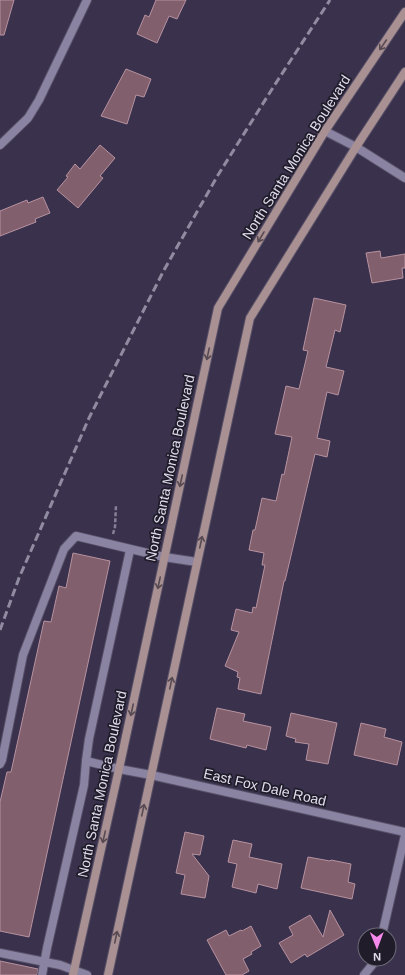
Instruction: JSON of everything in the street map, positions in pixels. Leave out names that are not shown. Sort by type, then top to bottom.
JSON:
[{"type":"street","points":[[0,145],[28,118],[40,100],[87,0]]},
{"type":"street","name":"North Santa Monica Boulevard","points":[[73,972],[119,769],[218,308],[325,131],[405,12]]},
{"type":"street","points":[[108,975],[250,318],[356,147],[405,72]]},
{"type":"street","points":[[325,131],[356,147],[405,178]]},
{"type":"street","points":[[0,764],[23,655],[64,549],[76,536],[130,550],[197,562]]},
{"type":"street","points":[[42,975],[84,785],[89,739],[130,550]]},
{"type":"street","name":"East Fox Dale Road","points":[[86,762],[151,774],[405,833]]},
{"type":"street","points":[[384,927],[405,833]]},
{"type":"street","points":[[0,952],[60,965],[73,972],[87,975]]},
{"type":"street","points":[[364,975],[370,967]]},
{"type":"path","points":[[115,527],[116,505]]},
{"type":"building","points":[[0,0],[14,0],[4,35],[0,35]]},
{"type":"building","points":[[156,0],[186,0],[177,19],[169,16],[157,43],[137,34],[145,15],[149,17]]},
{"type":"building","points":[[126,69],[151,79],[144,97],[136,95],[127,124],[101,116]]},
{"type":"building","points":[[100,145],[115,158],[100,176],[103,178],[78,208],[57,190],[68,177],[66,176],[75,164],[80,169]]},
{"type":"building","points":[[43,197],[50,213],[35,219],[36,222],[0,236],[0,211],[27,200],[28,203]]},
{"type":"building","points":[[380,251],[381,258],[405,254],[405,268],[402,268],[403,278],[372,283],[366,253]]},
{"type":"building","points":[[314,298],[346,305],[340,332],[335,330],[326,367],[344,371],[338,395],[327,392],[317,438],[330,441],[327,457],[315,454],[284,581],[261,694],[238,689],[240,678],[237,677],[238,672],[225,666],[239,632],[231,630],[236,609],[252,613],[253,607],[256,608],[265,565],[262,565],[264,553],[249,550],[262,498],[276,501],[282,474],[284,475],[292,437],[275,434],[286,386],[299,389],[308,351],[303,350]]},
{"type":"building","points":[[73,553],[110,561],[29,937],[0,931],[0,802],[7,772],[11,772],[44,621],[51,622],[59,586],[66,588]]},
{"type":"building","points":[[217,708],[245,714],[243,721],[271,727],[266,750],[247,745],[246,748],[210,739]]},
{"type":"building","points":[[291,713],[337,723],[328,764],[306,760],[309,744],[295,742],[296,739],[286,736]]},
{"type":"building","points":[[361,723],[386,729],[384,737],[402,742],[397,765],[354,755]]},
{"type":"building","points":[[185,832],[204,836],[200,855],[192,854],[209,876],[205,898],[181,894],[185,875],[176,873]]},
{"type":"building","points":[[233,840],[252,844],[249,857],[282,864],[277,889],[258,884],[256,893],[232,887],[237,864],[228,862]]},
{"type":"building","points":[[308,857],[351,864],[348,882],[355,884],[352,899],[301,888]]},
{"type":"building","points":[[330,910],[344,935],[307,957],[305,954],[291,963],[279,943],[293,935],[289,927],[310,915],[323,937]]},
{"type":"building","points":[[251,926],[261,946],[251,952],[252,954],[243,959],[249,971],[242,975],[226,975],[207,940],[226,930],[229,936]]},
{"type":"building","points":[[0,961],[38,969],[37,975],[0,975]]},
{"type":"railway","points":[[0,630],[19,578],[89,418],[164,270],[218,175],[330,0]]}]
